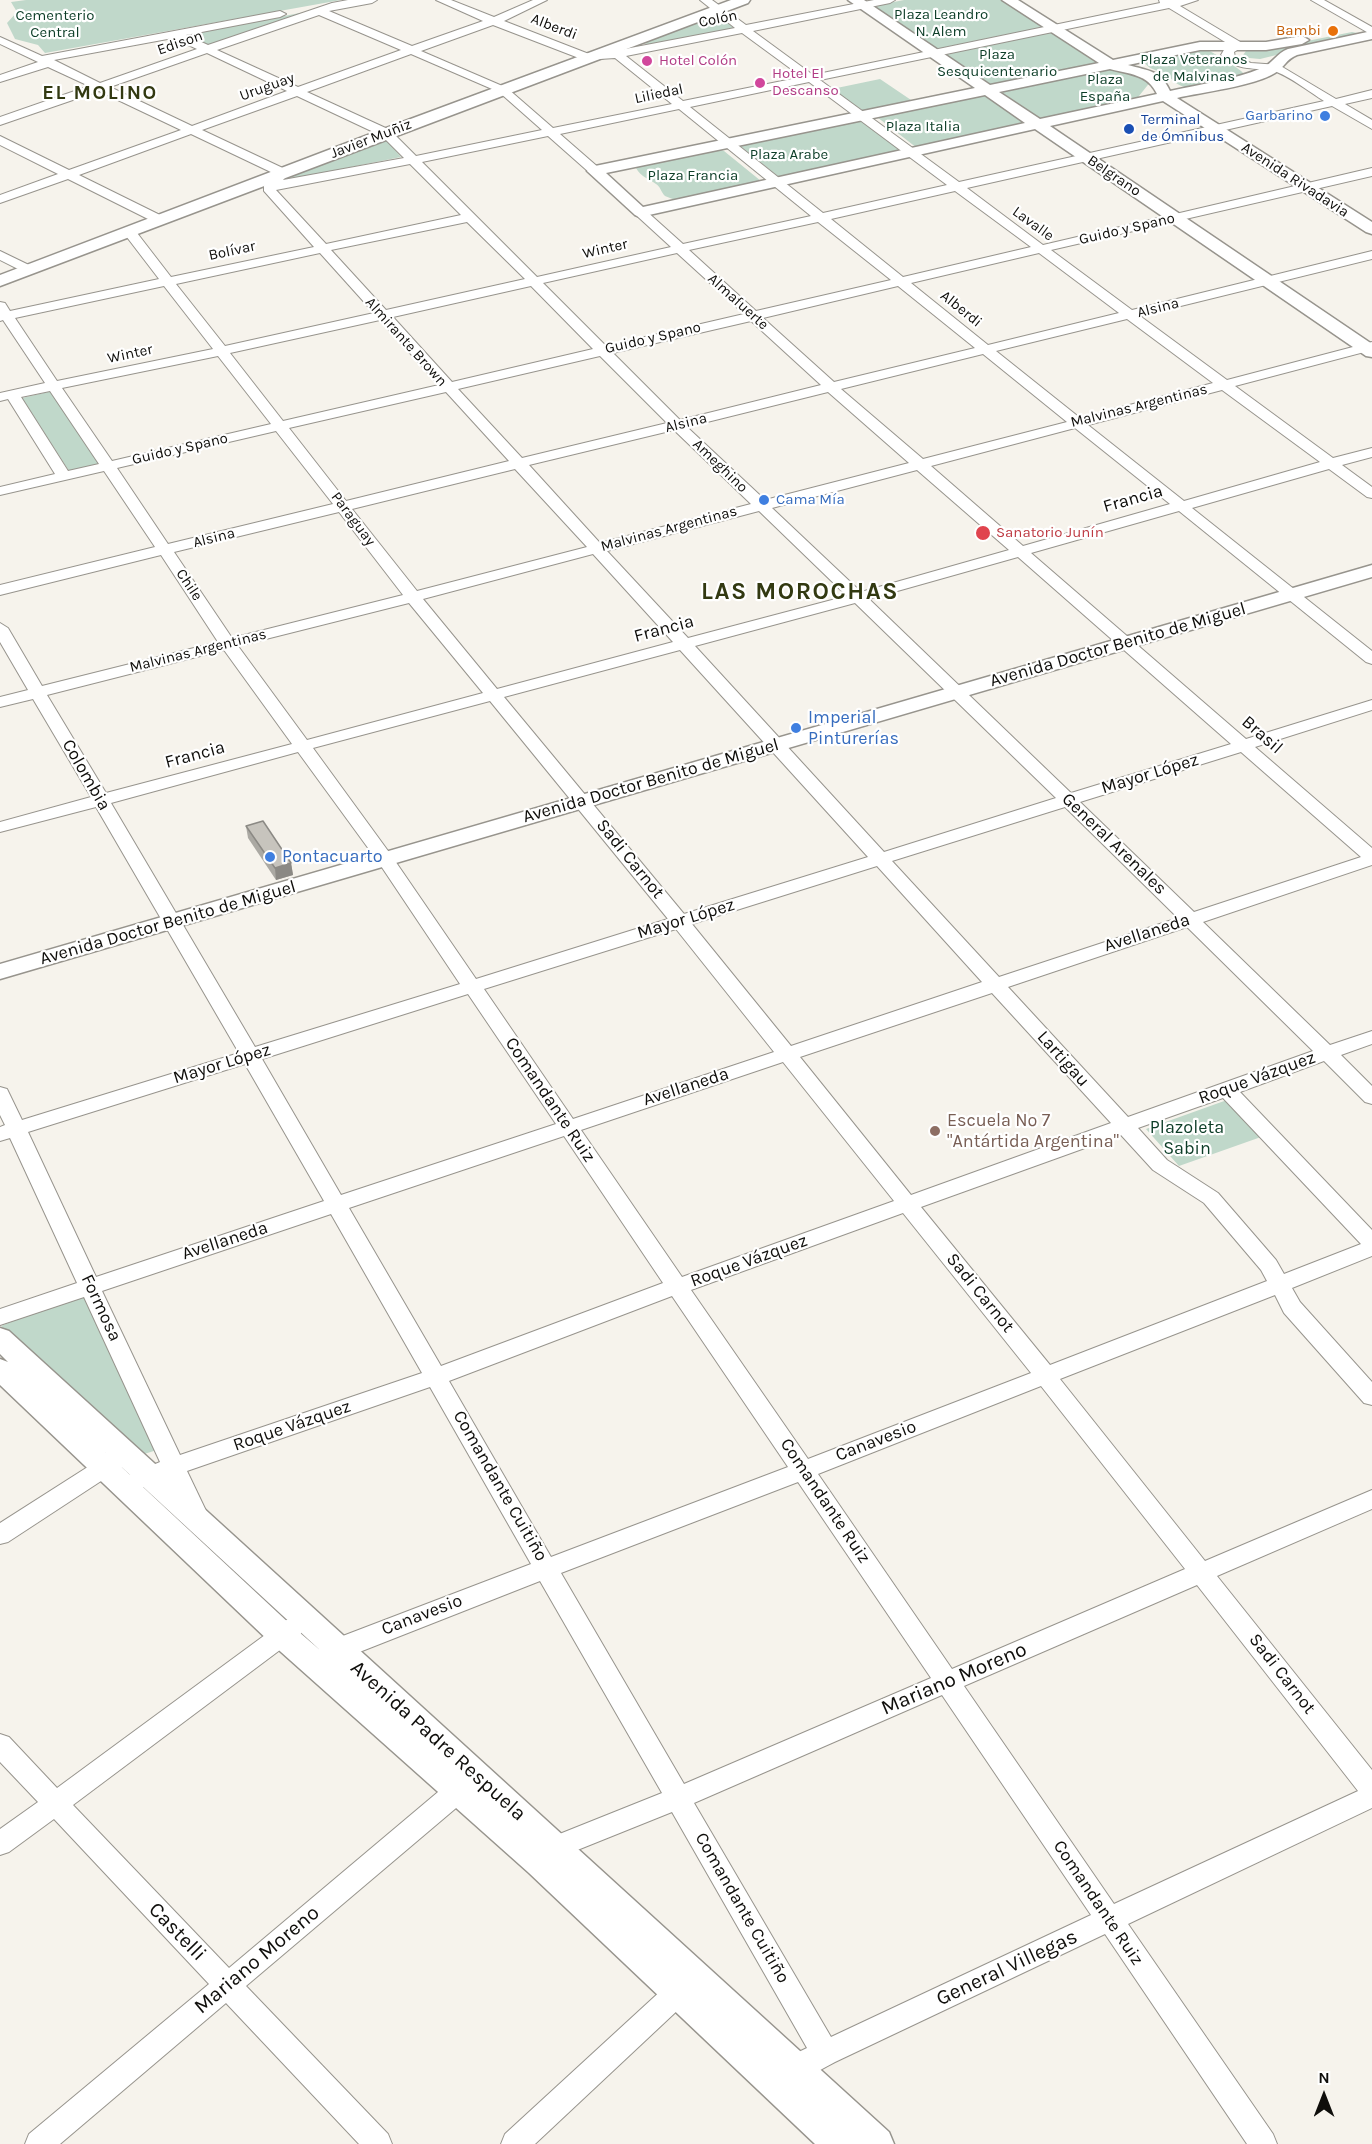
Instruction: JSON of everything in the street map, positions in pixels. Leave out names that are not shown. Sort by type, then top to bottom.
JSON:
[{"type":"main road","name":"Javier Muñiz","points":[[0,281],[588,58],[615,52],[743,0]]},
{"type":"main road","name":"Avenida Rivadavia","points":[[1009,0],[1112,65],[1150,75],[1158,80],[1166,97],[1372,229]]},
{"type":"main road","name":"Belgrano","points":[[859,3],[1370,349]]},
{"type":"main road","points":[[594,171],[1207,45],[1279,45],[1370,30]]},
{"type":"main road","points":[[640,212],[1040,126],[1248,78],[1275,67],[1283,56],[1293,52],[1370,30]]},
{"type":"main road","name":"Almafuerte","points":[[594,171],[640,212]]},
{"type":"main road","name":"Avenida Doctor Benito de Miguel","points":[[0,972],[1372,571]]},
{"type":"main road","name":"Avenida Padre Respuela","points":[[0,1338],[115,1460]]},
{"type":"main road","name":"Avenida Padre Respuela","points":[[0,1369],[115,1460],[293,1627],[548,1855],[785,2077],[877,2144]]},
{"type":"main road","name":"Avenida Padre Respuela","points":[[138,1481],[199,1522],[293,1627]]},
{"type":"main road","name":"Avenida Padre Respuela","points":[[785,2077],[840,2144]]},
{"type":"street","name":"Edison","points":[[0,121],[336,5],[372,0]]},
{"type":"street","name":"Alberdi","points":[[441,0],[588,58]]},
{"type":"street","name":"Uruguay","points":[[0,199],[494,21],[542,0]]},
{"type":"street","name":"Lavalle","points":[[705,0],[1372,494]]},
{"type":"street","name":"Colón","points":[[615,52],[743,29],[859,3],[890,0]]},
{"type":"street","name":"Liliedal","points":[[270,186],[414,160],[1055,29],[1166,2],[1193,0]]},
{"type":"street","points":[[1316,0],[1370,30]]},
{"type":"street","points":[[1166,2],[1238,45]]},
{"type":"street","points":[[0,79],[46,60],[336,5]]},
{"type":"street","name":"Almafuerte","points":[[320,11],[503,90],[594,171]]},
{"type":"street","points":[[0,29],[5,42],[283,173],[270,186]]},
{"type":"street","points":[[174,34],[387,133]]},
{"type":"street","points":[[1238,45],[1229,50],[1227,55],[1230,59],[1249,66],[1275,67],[1372,125]]},
{"type":"street","name":"Alberdi","points":[[615,52],[1372,658]]},
{"type":"street","name":"Winter","points":[[6,396],[55,388],[1372,94]]},
{"type":"street","name":"Ameghino","points":[[387,133],[677,425],[957,692]]},
{"type":"street","points":[[0,140],[160,220]]},
{"type":"street","name":"Guido y Spano","points":[[0,490],[1372,172]]},
{"type":"street","name":"Almirante Brown","points":[[270,186],[270,191],[322,249],[774,746]]},
{"type":"street","name":"Almafuerte","points":[[640,212],[831,387],[1127,642]]},
{"type":"street","name":"Bolívar","points":[[2,313],[168,282],[471,217]]},
{"type":"street","name":"Paraguay","points":[[129,232],[413,597],[583,801]]},
{"type":"street","points":[[0,255],[28,270]]},
{"type":"street","name":"Alsina","points":[[0,590],[1372,255]]},
{"type":"street","name":"Chile","points":[[2,313],[228,644],[385,859]]},
{"type":"street","name":"Malvinas Argentinas","points":[[0,702],[413,597],[1223,384],[1370,349]]},
{"type":"street","points":[[6,396],[64,476]]},
{"type":"street","name":"Francia","points":[[0,827],[856,598],[1372,452]]},
{"type":"street","name":"Colombia","points":[[0,628],[171,921]]},
{"type":"street","name":"Brasil","points":[[1127,642],[1372,858]]},
{"type":"street","name":"General Arenales","points":[[957,692],[1372,1097]]},
{"type":"street","name":"Mayor López","points":[[8,1131],[1372,705]]},
{"type":"street","name":"Lartigau","points":[[774,746],[1165,1170],[1199,1188],[1211,1198],[1269,1265],[1292,1307],[1372,1397]]},
{"type":"street","name":"Sadi Carnot","points":[[583,801],[1045,1375],[1372,1789]]},
{"type":"street","name":"Avellaneda","points":[[0,1317],[1372,858]]},
{"type":"street","name":"Comandante Ruiz","points":[[385,859],[1263,2144]]},
{"type":"street","name":"Comandante Cuitiño","points":[[171,921],[547,1568],[825,2053]]},
{"type":"street","name":"Roque Vázquez","points":[[138,1481],[175,1466],[436,1377],[678,1286],[1372,1036]]},
{"type":"street","points":[[1226,1089],[1372,1243]]},
{"type":"street","name":"Formosa","points":[[0,1094],[8,1131],[90,1285],[199,1522]]},
{"type":"street","name":"Canavesio","points":[[326,1657],[547,1568],[1372,1248]]},
{"type":"street","points":[[0,1535],[115,1460]]},
{"type":"street","name":"Mariano Moreno","points":[[548,1855],[1372,1499]]},
{"type":"street","points":[[0,1844],[293,1627]]},
{"type":"street","name":"Castelli","points":[[0,1745],[378,2144]]},
{"type":"street","name":"Mariano Moreno","points":[[39,2144],[467,1784]]},
{"type":"street","name":"General Villegas","points":[[785,2077],[825,2053],[1372,1796]]},
{"type":"street","points":[[515,2144],[686,1985]]},
{"type":"green space","name":"Cementerio Central","points":[[26,0],[341,0],[45,53],[38,45],[15,39],[7,23],[17,12],[11,2]]},
{"type":"green space","name":"Plaza Leandro N. Alem","points":[[904,0],[1001,0],[1043,27],[936,49],[873,6]]},
{"type":"green space","points":[[305,12],[208,46],[185,35]]},
{"type":"green space","points":[[711,17],[720,18],[733,27],[648,45],[643,42]]},
{"type":"green space","name":"Plaza Sesquicentenario","points":[[1052,31],[1102,63],[991,86],[942,54]]},
{"type":"green space","points":[[1352,32],[1363,34],[1260,59],[1243,55],[1246,51]]},
{"type":"green space","name":"Plaza Veteranos de Malvinas","points":[[1205,49],[1226,60],[1244,74],[1192,88],[1177,84],[1144,62]]},
{"type":"green space","name":"Plaza España","points":[[1108,68],[1142,76],[1151,81],[1135,101],[1042,121],[999,92]]},
{"type":"green space","points":[[880,79],[914,102],[864,112],[832,89]]},
{"type":"green space","name":"Plaza Italia","points":[[986,95],[1029,124],[917,148],[877,117]]},
{"type":"green space","name":"Plaza Arabe","points":[[862,120],[903,151],[780,178],[739,145]]},
{"type":"green space","points":[[386,140],[401,157],[282,181],[283,178]]},
{"type":"green space","name":"Plaza Francia","points":[[718,149],[724,151],[761,181],[675,200],[665,196],[657,185],[636,168],[640,166]]},
{"type":"green space","points":[[52,391],[100,464],[69,471],[22,398]]},
{"type":"green space","name":"Plazoleta Sabin","points":[[1227,1100],[1261,1137],[1179,1166],[1146,1129]]},
{"type":"green space","points":[[83,1292],[157,1450],[141,1455],[1,1326]]},
{"type":"building","points":[[263,821],[291,863],[275,868],[246,826]]},
{"type":"place","name":"Bambi","points":[[1333,31]]},
{"type":"place","name":"Hotel Colón","points":[[647,61]]},
{"type":"place","name":"Hotel El Descanso","points":[[760,83]]},
{"type":"place","name":"Garbarino","points":[[1325,116]]},
{"type":"place","name":"Terminal de Ómnibus","points":[[1129,129]]},
{"type":"place","name":"Cama Mía","points":[[764,500]]},
{"type":"place","name":"Sanatorio Junín","points":[[983,533]]},
{"type":"place","name":"Imperial Pinturerías","points":[[796,728]]},
{"type":"place","name":"Pontacuarto","points":[[270,857]]},
{"type":"place","name":"Escuela Nº 7 \"Antártida Argentina\"","points":[[935,1131]]},
{"type":"district","name":"EL MOLINO","points":[[100,93]]},
{"type":"district","name":"LAS MOROCHAS","points":[[800,592]]}]
